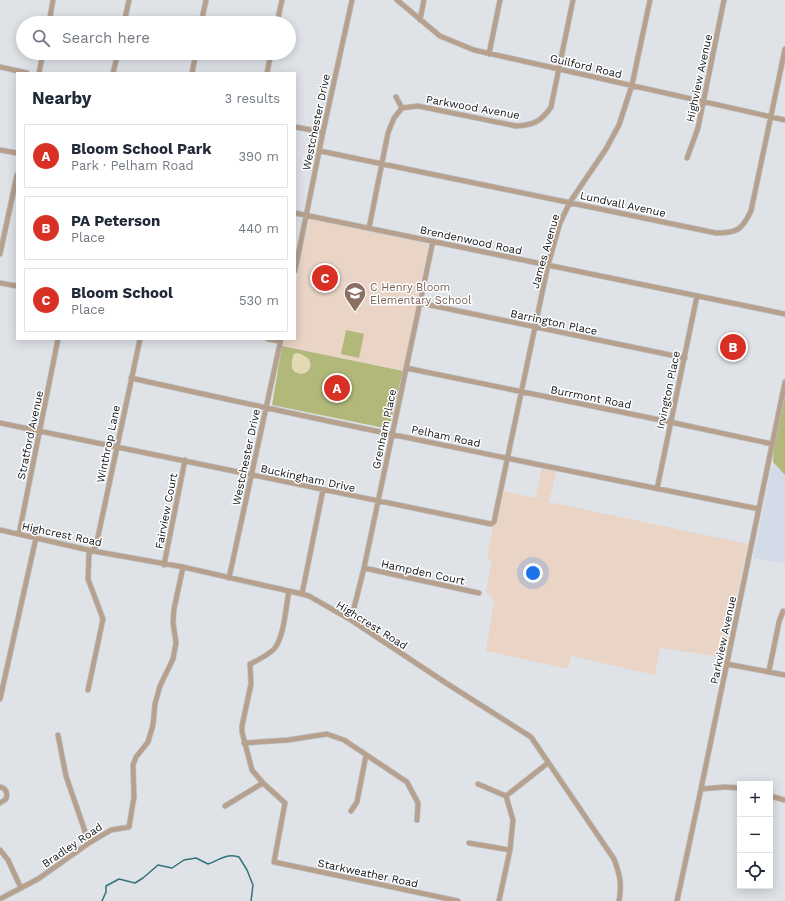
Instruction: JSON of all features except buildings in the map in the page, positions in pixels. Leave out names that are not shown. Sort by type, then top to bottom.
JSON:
[{"type":"street","points":[[50,16],[53,0]]},
{"type":"street","points":[[126,16],[129,0]]},
{"type":"street","points":[[203,16],[206,0]]},
{"type":"street","points":[[279,16],[282,0]]},
{"type":"street","name":"Westchester Drive","points":[[296,266],[352,0]]},
{"type":"street","name":"Guilford Road","points":[[397,0],[440,36],[462,46],[488,54],[785,120]]},
{"type":"street","points":[[420,20],[424,0]]},
{"type":"street","points":[[488,54],[500,0]]},
{"type":"street","name":"Parkwood Avenue","points":[[402,108],[418,106],[516,126],[528,126],[537,122],[551,107],[573,0]]},
{"type":"street","name":"James Avenue","points":[[494,522],[534,327],[548,265],[560,223],[570,202],[606,149],[620,125],[632,85],[650,0]]},
{"type":"street","name":"Highview Avenue","points":[[687,158],[698,128],[724,0]]},
{"type":"street","name":"Lundvall Avenue","points":[[320,151],[716,233],[729,233],[738,231],[746,223],[751,211],[785,49]]},
{"type":"street","points":[[39,72],[42,60]]},
{"type":"street","points":[[114,72],[117,60]]},
{"type":"street","points":[[192,72],[195,60]]},
{"type":"street","points":[[267,72],[270,60]]},
{"type":"street","points":[[0,68],[22,72]]},
{"type":"street","points":[[368,228],[388,133],[394,118],[402,108],[396,97]]},
{"type":"street","points":[[296,127],[323,132]]},
{"type":"street","points":[[0,150],[16,153]]},
{"type":"street","points":[[0,254],[16,180]]},
{"type":"street","name":"Brendenwood Road","points":[[296,213],[785,314]]},
{"type":"street","name":"Grenham Place","points":[[351,620],[364,568],[433,241]]},
{"type":"street","points":[[0,282],[16,286]]},
{"type":"street","name":"Irvington Place","points":[[657,489],[697,296]]},
{"type":"street","name":"Barrington Place","points":[[420,303],[685,358]]},
{"type":"street","name":"Stratford Avenue","points":[[18,534],[58,340]]},
{"type":"street","name":"Winthrop Lane","points":[[88,690],[103,620],[88,579],[89,554],[96,546],[140,340]]},
{"type":"street","name":"Westchester Drive","points":[[229,578],[280,340]]},
{"type":"street","name":"Burrmont Road","points":[[406,368],[772,444]]},
{"type":"street","name":"Pelham Road","points":[[131,378],[266,408],[759,509]]},
{"type":"street","name":"Parkview Avenue","points":[[677,901],[785,382]]},
{"type":"street","name":"Buckingham Drive","points":[[0,423],[185,460],[252,476],[378,502],[491,524],[494,522]]},
{"type":"street","name":"Fairview Court","points":[[164,565],[185,460]]},
{"type":"street","points":[[302,594],[323,490]]},
{"type":"street","name":"Highcrest Road","points":[[0,530],[92,551],[183,568],[302,594],[309,596],[351,620],[531,737],[614,859],[620,876],[621,889],[619,901]]},
{"type":"street","points":[[0,699],[36,538]]},
{"type":"street","name":"Bradley Road","points":[[0,899],[38,879],[88,843],[111,830],[129,827],[134,798],[133,765],[136,757],[148,742],[153,726],[155,704],[160,686],[173,660],[176,643],[173,622],[174,608],[183,568]]},
{"type":"street","name":"Hampden Court","points":[[364,568],[479,593]]},
{"type":"street","points":[[225,806],[263,783],[252,770],[244,743],[242,726],[251,684],[250,664],[264,657],[274,648],[281,637],[289,591]]},
{"type":"street","points":[[769,671],[779,622],[783,611]]},
{"type":"street","points":[[727,664],[785,675]]},
{"type":"street","points":[[244,743],[288,740],[327,734],[344,740],[407,782],[418,803],[417,820]]},
{"type":"street","points":[[58,735],[66,776],[88,843]]},
{"type":"street","points":[[351,811],[357,802],[366,755]]},
{"type":"street","points":[[506,796],[548,763]]},
{"type":"street","name":"Starkweather Road","points":[[263,783],[285,803],[274,862],[458,901]]},
{"type":"street","points":[[478,784],[506,796]]},
{"type":"street","points":[[0,786],[7,794],[6,799],[0,803]]},
{"type":"street","points":[[701,789],[737,788]]},
{"type":"street","points":[[499,901],[510,850],[513,820],[506,796]]},
{"type":"street","points":[[773,797],[785,800]]},
{"type":"street","points":[[469,843],[510,850]]},
{"type":"street","points":[[0,850],[8,860],[21,888]]},
{"type":"shaded area","name":"C Henry Bloom Elementary School","points":[[311,219],[428,244],[403,371],[282,346],[284,340],[296,340],[296,281],[309,220]]},
{"type":"shaded area","points":[[773,462],[785,475],[785,563],[753,558]]},
{"type":"shaded area","points":[[542,468],[556,471],[549,502],[748,544],[723,657],[660,648],[655,675],[571,656],[568,669],[486,651],[494,601],[486,592],[492,560],[487,558],[492,530],[499,512],[504,491],[535,498]]},
{"type":"green space","points":[[346,330],[364,334],[359,358],[341,354]]},
{"type":"green space","points":[[282,346],[403,371],[389,429],[272,405]]},
{"type":"green space","points":[[785,393],[785,475],[773,462],[774,444]]},
{"type":"sand","points":[[296,353],[309,359],[309,370],[305,373],[300,374],[293,369],[292,363],[294,354]]},
{"type":"waterway","points":[[102,901],[106,892],[106,886],[119,879],[135,883],[158,865],[172,868],[184,860],[196,858],[208,864],[226,856],[239,857],[247,870],[253,885],[251,901]]},
{"type":"place","name":"Bloom School","points":[[325,278]]},
{"type":"place","name":"C Henry Bloom Elementary School","points":[[355,312]]},
{"type":"place","name":"PA Peterson","points":[[733,347]]},
{"type":"place","name":"Bloom School Park","points":[[337,388]]}]
